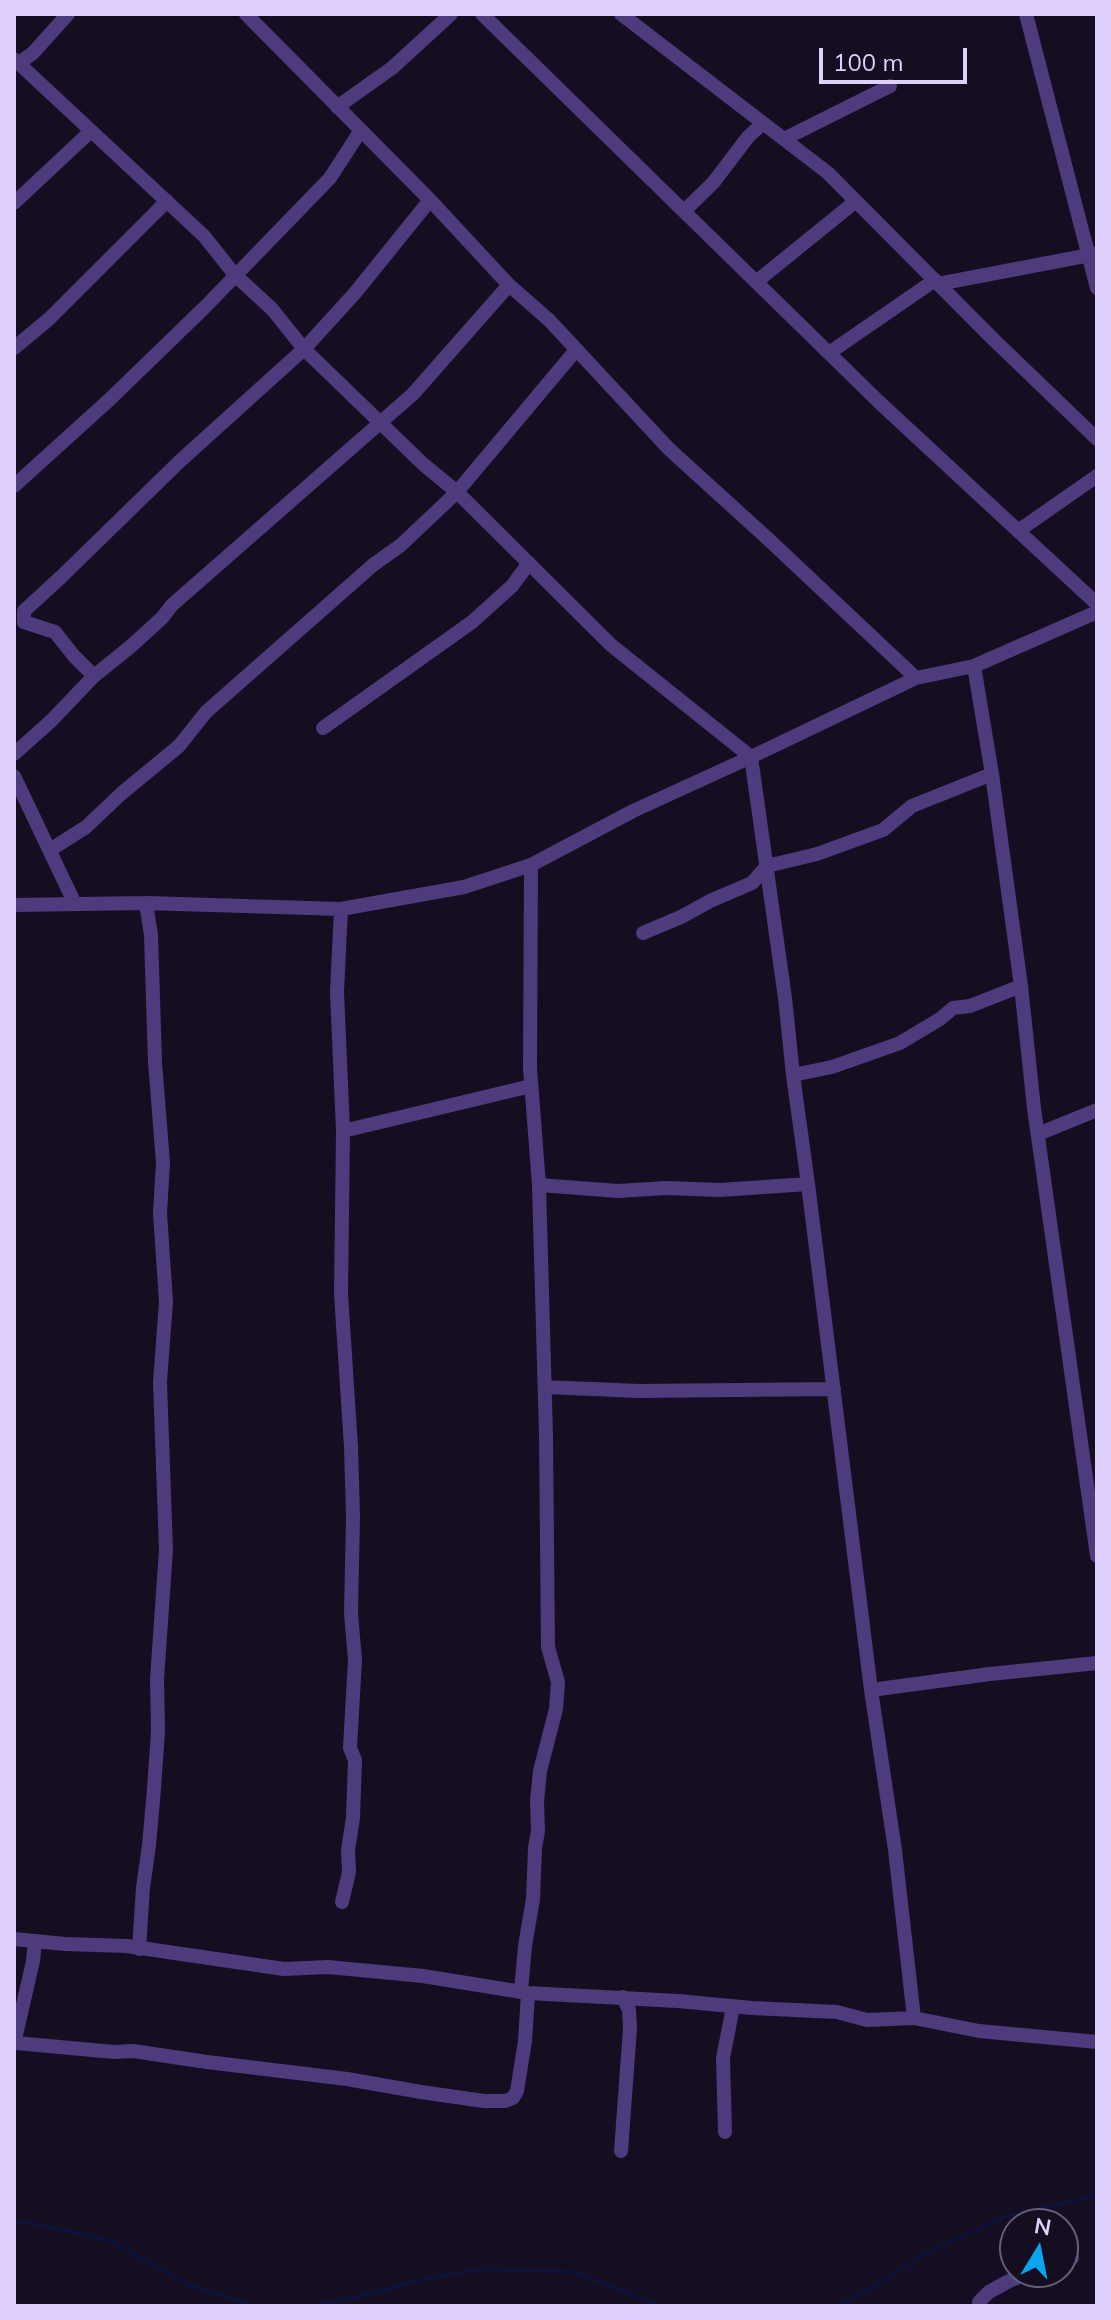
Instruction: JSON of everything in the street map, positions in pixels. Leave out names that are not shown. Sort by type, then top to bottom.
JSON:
[{"type":"street","points":[[68,14],[33,53],[16,61],[204,236],[235,275],[272,309],[304,349],[379,423],[457,492],[611,645],[751,757],[785,998],[914,2018]]},
{"type":"street","points":[[246,14],[430,200],[509,285],[549,320],[669,449],[916,678]]},
{"type":"street","points":[[337,107],[392,68],[451,14]]},
{"type":"street","points":[[482,14],[829,353],[1097,604]]},
{"type":"street","points":[[621,14],[828,173],[1097,439]]},
{"type":"street","points":[[1026,14],[1093,254],[1097,288]]},
{"type":"street","points":[[784,139],[890,86]]},
{"type":"street","points":[[684,211],[713,183],[748,137],[763,123]]},
{"type":"street","points":[[14,486],[109,400],[330,178],[361,130]]},
{"type":"street","points":[[14,203],[91,131]]},
{"type":"street","points":[[94,676],[55,632],[24,622],[24,611],[180,461],[304,349],[355,293],[430,200]]},
{"type":"street","points":[[14,348],[49,319],[167,201]]},
{"type":"street","points":[[756,282],[856,201]]},
{"type":"street","points":[[829,353],[936,282],[1093,254]]},
{"type":"street","points":[[14,754],[94,676],[162,618],[172,605],[413,394],[509,285]]},
{"type":"street","points":[[50,850],[86,827],[179,746],[206,712],[373,565],[401,545],[457,492],[576,350]]},
{"type":"street","points":[[1018,531],[1097,476]]},
{"type":"street","points":[[323,728],[472,622],[512,586],[529,563]]},
{"type":"street","points":[[14,905],[146,903],[341,909],[440,892],[531,865],[633,811],[916,678],[974,666],[1097,612]]},
{"type":"street","points":[[974,666],[992,774],[1097,1556]]},
{"type":"street","points":[[643,933],[752,883],[767,866],[817,854],[883,830],[912,806],[992,774]]},
{"type":"street","points":[[14,776],[75,904]]},
{"type":"street","points":[[35,1941],[15,2042],[93,2051],[133,2051],[347,2079],[484,2101],[505,2101],[513,2098],[517,2091],[525,2041],[525,1946],[533,1899],[540,1771],[556,1709],[558,1682],[548,1647],[539,1185],[531,1086],[531,865]]},
{"type":"street","points":[[139,1949],[158,1731],[157,1679],[166,1550],[160,1382],[166,1302],[160,1213],[163,1163],[155,1062],[151,935],[146,903]]},
{"type":"street","points":[[341,909],[337,992],[343,1131],[341,1294],[351,1447],[351,1613],[355,1660],[350,1748],[355,1760],[353,1818],[348,1850],[349,1872],[342,1902]]},
{"type":"street","points":[[793,1075],[832,1067],[900,1043],[953,1008],[970,1006],[1021,986]]},
{"type":"street","points":[[343,1131],[531,1086]]},
{"type":"street","points":[[1038,1134],[1097,1110]]},
{"type":"street","points":[[539,1185],[618,1191],[666,1188],[720,1190],[808,1184]]},
{"type":"street","points":[[545,1387],[667,1391],[834,1389]]},
{"type":"street","points":[[871,1690],[1097,1663]]},
{"type":"street","points":[[14,1939],[127,1946],[284,1969],[328,1967],[423,1976],[525,1992],[837,2012],[867,2020],[914,2018],[979,2031],[1097,2042]]},
{"type":"street","points":[[621,2151],[630,2028],[629,2010],[623,1997]]},
{"type":"street","points":[[725,2132],[723,2058],[733,2007]]},
{"type":"street","points":[[979,2306],[989,2292],[999,2286]]},
{"type":"waterway","points":[[838,2306],[923,2255],[1004,2217],[1097,2195]]},
{"type":"waterway","points":[[14,2221],[112,2241],[188,2285],[255,2306],[267,2306]]},
{"type":"waterway","points":[[310,2306],[355,2298],[419,2280],[482,2269],[575,2272],[661,2306]]}]
